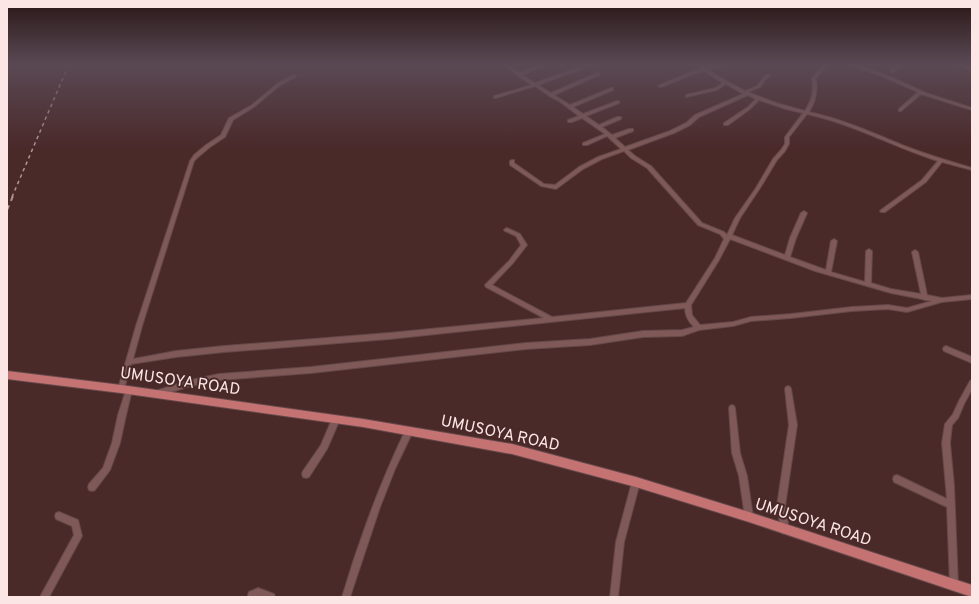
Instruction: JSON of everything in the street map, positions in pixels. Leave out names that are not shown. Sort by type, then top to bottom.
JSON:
[{"type":"main road","name":"UMUSOYA ROAD","points":[[7,375],[336,419],[512,449],[636,482],[749,517],[972,590]]},
{"type":"street","points":[[92,487],[106,470],[116,442],[122,415],[129,362],[139,326],[192,162],[196,156],[208,146],[224,136],[231,119],[252,106],[269,92]]},
{"type":"street","points":[[495,98],[513,92]]},
{"type":"street","points":[[547,92],[599,127],[623,149],[649,167],[700,224],[722,233],[728,238],[817,270],[868,285],[925,298],[942,300]]},
{"type":"street","points":[[550,94],[554,92]]},
{"type":"street","points":[[570,107],[605,92]]},
{"type":"street","points":[[687,96],[703,92]]},
{"type":"street","points":[[699,328],[689,317],[687,312],[688,305],[702,284],[738,218],[775,160],[783,151],[787,144],[787,137],[808,113],[815,92]]},
{"type":"street","points":[[900,110],[921,92]]},
{"type":"street","points":[[922,92],[972,109]]},
{"type":"street","points":[[512,161],[512,164],[542,185],[556,187],[581,168],[623,149],[643,144],[672,132],[688,124],[697,116],[745,93],[758,99],[831,119],[941,161],[972,169]]},
{"type":"street","points":[[726,124],[749,108],[758,99]]},
{"type":"street","points":[[570,121],[618,102]]},
{"type":"street","points":[[599,127],[619,118]]},
{"type":"street","points":[[585,144],[631,130]]},
{"type":"street","points":[[883,211],[924,181],[941,161]]},
{"type":"street","points":[[787,258],[793,238],[804,213]]},
{"type":"street","points":[[507,230],[518,235],[524,245],[488,286],[550,318]]},
{"type":"street","points":[[828,272],[834,241]]},
{"type":"street","points":[[868,285],[869,251]]},
{"type":"street","points":[[915,252],[925,298]]},
{"type":"street","points":[[156,394],[191,383],[219,377],[311,370],[526,346],[590,342],[643,334],[682,333],[699,328],[733,324],[751,319],[852,309],[888,307],[907,310],[942,300],[972,297]]},
{"type":"street","points":[[129,362],[176,354],[389,336],[550,318],[688,305]]},
{"type":"street","points":[[946,348],[972,360]]},
{"type":"street","points":[[954,585],[949,504],[950,486],[946,444],[949,424],[956,416],[972,383]]},
{"type":"street","points":[[785,530],[781,506],[793,425],[788,389]]},
{"type":"street","points":[[732,408],[736,453],[743,476],[749,517]]},
{"type":"street","points":[[306,474],[324,447],[336,419]]},
{"type":"street","points":[[346,597],[357,560],[377,505],[391,469],[409,431]]},
{"type":"street","points":[[897,479],[949,504]]},
{"type":"street","points":[[614,597],[620,542],[636,482]]},
{"type":"street","points":[[44,597],[78,536],[75,523],[59,516]]},
{"type":"street","points":[[252,595],[258,592],[271,597]]},
{"type":"railway","points":[[12,197],[57,92]]},
{"type":"railway","points":[[7,210],[13,196]]}]
